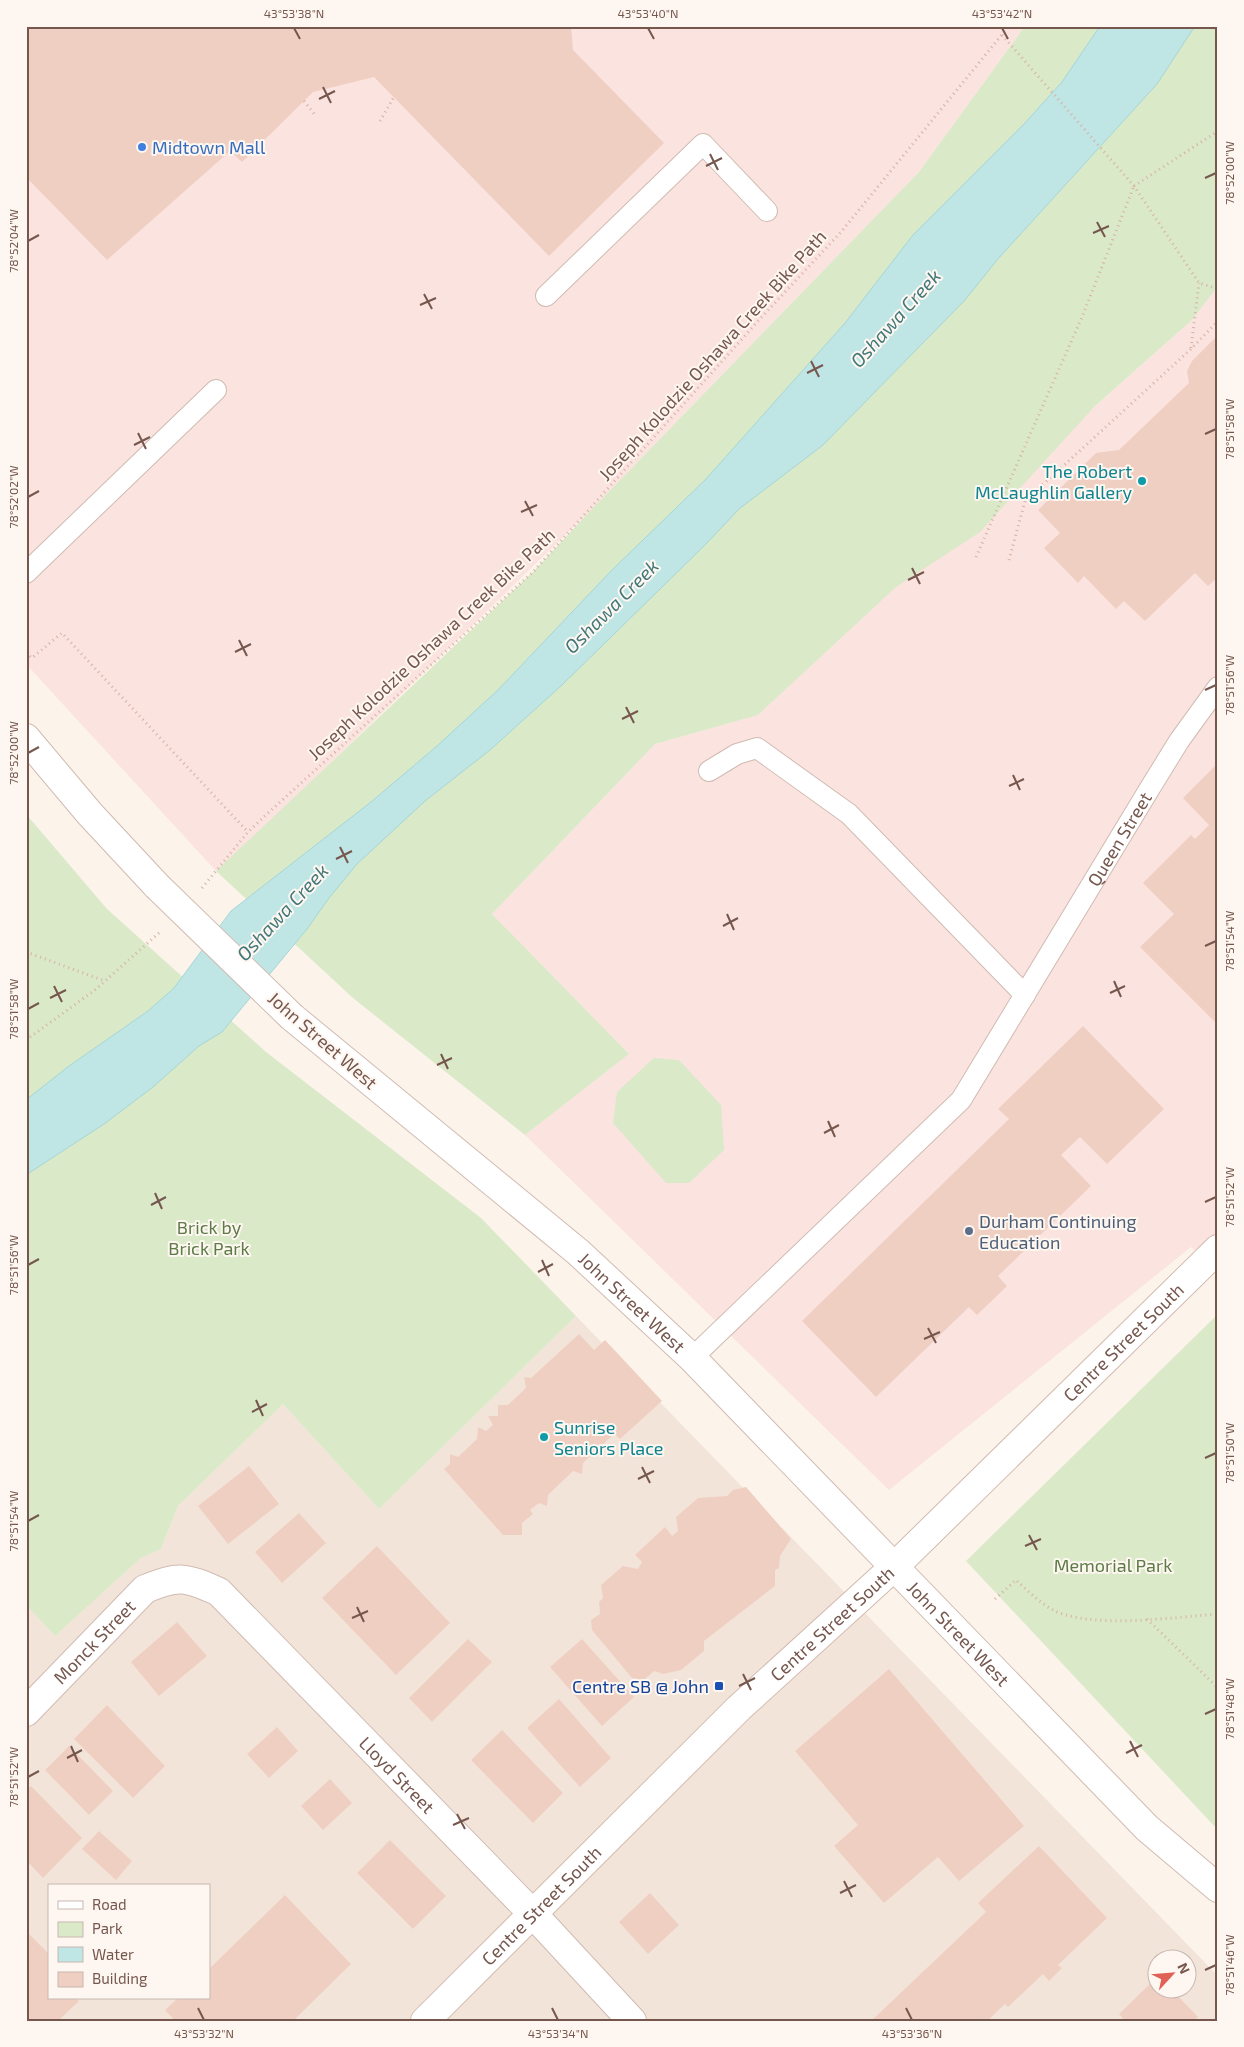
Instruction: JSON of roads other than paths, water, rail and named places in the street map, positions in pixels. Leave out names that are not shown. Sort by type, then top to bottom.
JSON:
[{"type":"street","name":"John Street West","points":[[26,738],[90,814],[158,886],[292,1017],[578,1252],[692,1358],[1147,1828],[1218,1888]]},
{"type":"street","name":"Centre Street South","points":[[425,2021],[738,1708],[895,1566],[1218,1249]]},
{"type":"street","name":"Lloyd Street","points":[[167,1580],[192,1580],[219,1592],[533,1914],[632,2021]]},
{"type":"street","name":"Monck Street","points":[[26,1712],[145,1589],[167,1580]]},
{"type":"lane","points":[[546,296],[704,144],[767,211]]},
{"type":"lane","points":[[26,573],[216,390]]},
{"type":"lane","name":"Queen Street","points":[[692,1358],[961,1100],[1164,764],[1218,687]]},
{"type":"lane","points":[[708,771],[737,754],[757,748],[849,814],[1025,995]]},
{"type":"water","name":"Oshawa Creek","points":[[1100,26],[1195,26],[1157,84],[997,260],[965,300],[823,445],[739,509],[706,544],[562,685],[490,750],[425,801],[357,864],[307,929],[222,1032],[199,1046],[153,1087],[104,1124],[26,1175],[26,1100],[69,1066],[148,1011],[174,988],[231,911],[371,802],[437,746],[499,689],[611,571],[706,479],[845,323],[913,235],[1024,124],[1062,82]]},
{"type":"place","name":"Midtown Mall","points":[[142,147]]},
{"type":"place","name":"The Robert McLaughlin Gallery","points":[[1142,481]]},
{"type":"place","name":"Durham Continuing Education","points":[[969,1231]]},
{"type":"place","name":"Sunrise Seniors Place","points":[[544,1437]]},
{"type":"place","name":"Centre SB @ John","points":[[719,1686]]},
{"type":"park label","name":"Brick by Brick Park","points":[[209,1237]]},
{"type":"park label","name":"Memorial Park","points":[[1113,1565]]}]
